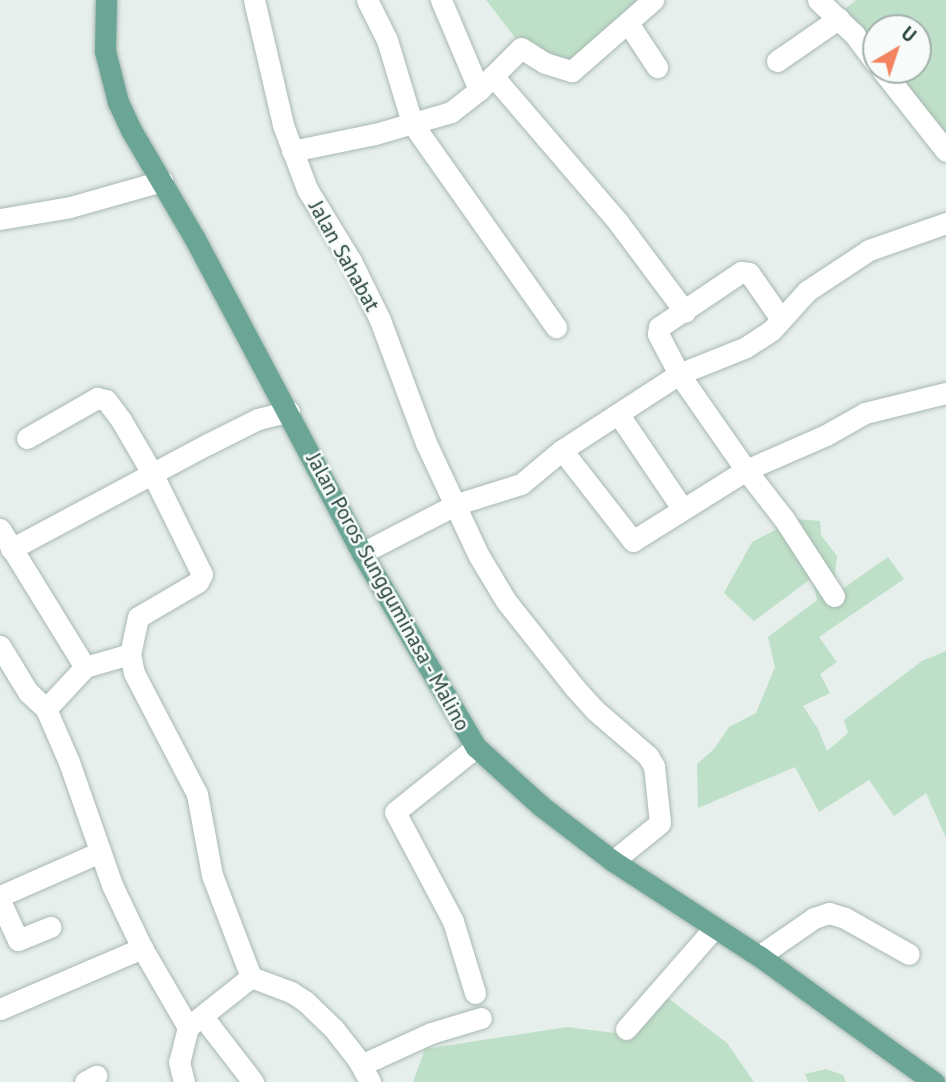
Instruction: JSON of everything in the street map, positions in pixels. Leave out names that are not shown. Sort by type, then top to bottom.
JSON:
[{"type":"main road","name":"Jalan Poros Sungguminasa - Malino","points":[[106,0],[104,51],[110,79],[131,130],[289,411],[362,553],[476,747],[541,806],[613,861],[760,956],[934,1082]]},
{"type":"street","name":"Jalan Sahabat","points":[[254,0],[283,125],[307,190],[351,261],[380,320],[426,443],[457,504],[479,556],[523,622],[575,688],[596,711],[648,755],[654,766],[660,798],[660,823],[613,861]]},
{"type":"street","points":[[367,0],[387,40],[412,123],[556,327]]},
{"type":"street","points":[[441,0],[486,83],[618,222],[685,312]]},
{"type":"street","points":[[292,150],[338,143],[451,112],[486,83],[521,48],[545,63],[572,71],[653,0]]},
{"type":"street","points":[[818,0],[839,18],[862,46]]},
{"type":"street","points":[[777,61],[839,18]]},
{"type":"street","points":[[628,23],[657,67]]},
{"type":"street","points":[[893,84],[946,150]]},
{"type":"street","points":[[0,219],[70,207],[162,181]]},
{"type":"street","points":[[362,553],[457,504],[521,484],[562,450],[680,374],[746,347],[771,331],[807,291],[869,250],[946,223]]},
{"type":"street","points":[[781,320],[746,271],[657,330],[680,374],[746,470],[784,519],[834,596]]},
{"type":"street","points":[[562,450],[631,539],[638,539],[682,508],[746,470],[827,435],[865,413],[946,393]]},
{"type":"street","points":[[27,438],[97,398],[102,398],[121,420],[152,473],[202,574],[198,582],[138,617],[130,654],[134,673],[197,794],[212,874],[251,977],[291,992],[305,1001],[334,1029],[365,1074],[431,1033],[481,1018]]},
{"type":"street","points":[[11,549],[258,419],[289,411]]},
{"type":"street","points":[[620,415],[682,508]]},
{"type":"street","points":[[0,529],[85,667]]},
{"type":"street","points":[[0,646],[28,692],[46,709],[69,762],[112,885],[142,948],[195,1022],[253,1082]]},
{"type":"street","points":[[46,709],[85,667],[130,654]]},
{"type":"street","points":[[475,993],[453,921],[395,812],[476,747]]},
{"type":"street","points":[[51,927],[18,940],[0,899],[100,852]]},
{"type":"street","points":[[760,956],[814,918],[829,913],[845,918],[909,954]]},
{"type":"street","points":[[626,1029],[714,928]]},
{"type":"street","points":[[0,1009],[142,948]]},
{"type":"street","points":[[184,1082],[179,1062],[195,1022],[251,977]]},
{"type":"green space","points":[[486,0],[646,0],[573,64],[517,40]]},
{"type":"green space","points":[[856,0],[946,0],[946,138],[904,84],[932,84],[932,14],[862,14],[862,30],[845,9]]},
{"type":"green space","points":[[796,519],[820,521],[821,535],[837,556],[835,573],[838,592],[888,557],[904,579],[819,637],[837,662],[820,674],[830,693],[803,706],[818,729],[827,751],[848,733],[844,720],[922,661],[946,651],[946,838],[926,793],[894,816],[869,780],[819,812],[795,767],[698,808],[697,764],[714,749],[729,727],[756,713],[775,667],[768,637],[817,600],[812,578],[754,621],[724,593],[752,542]]},
{"type":"green space","points":[[668,998],[727,1043],[754,1082],[413,1082],[425,1049],[567,1027],[623,1034]]},
{"type":"green space","points":[[826,1069],[843,1075],[846,1082],[808,1082],[805,1074]]}]
